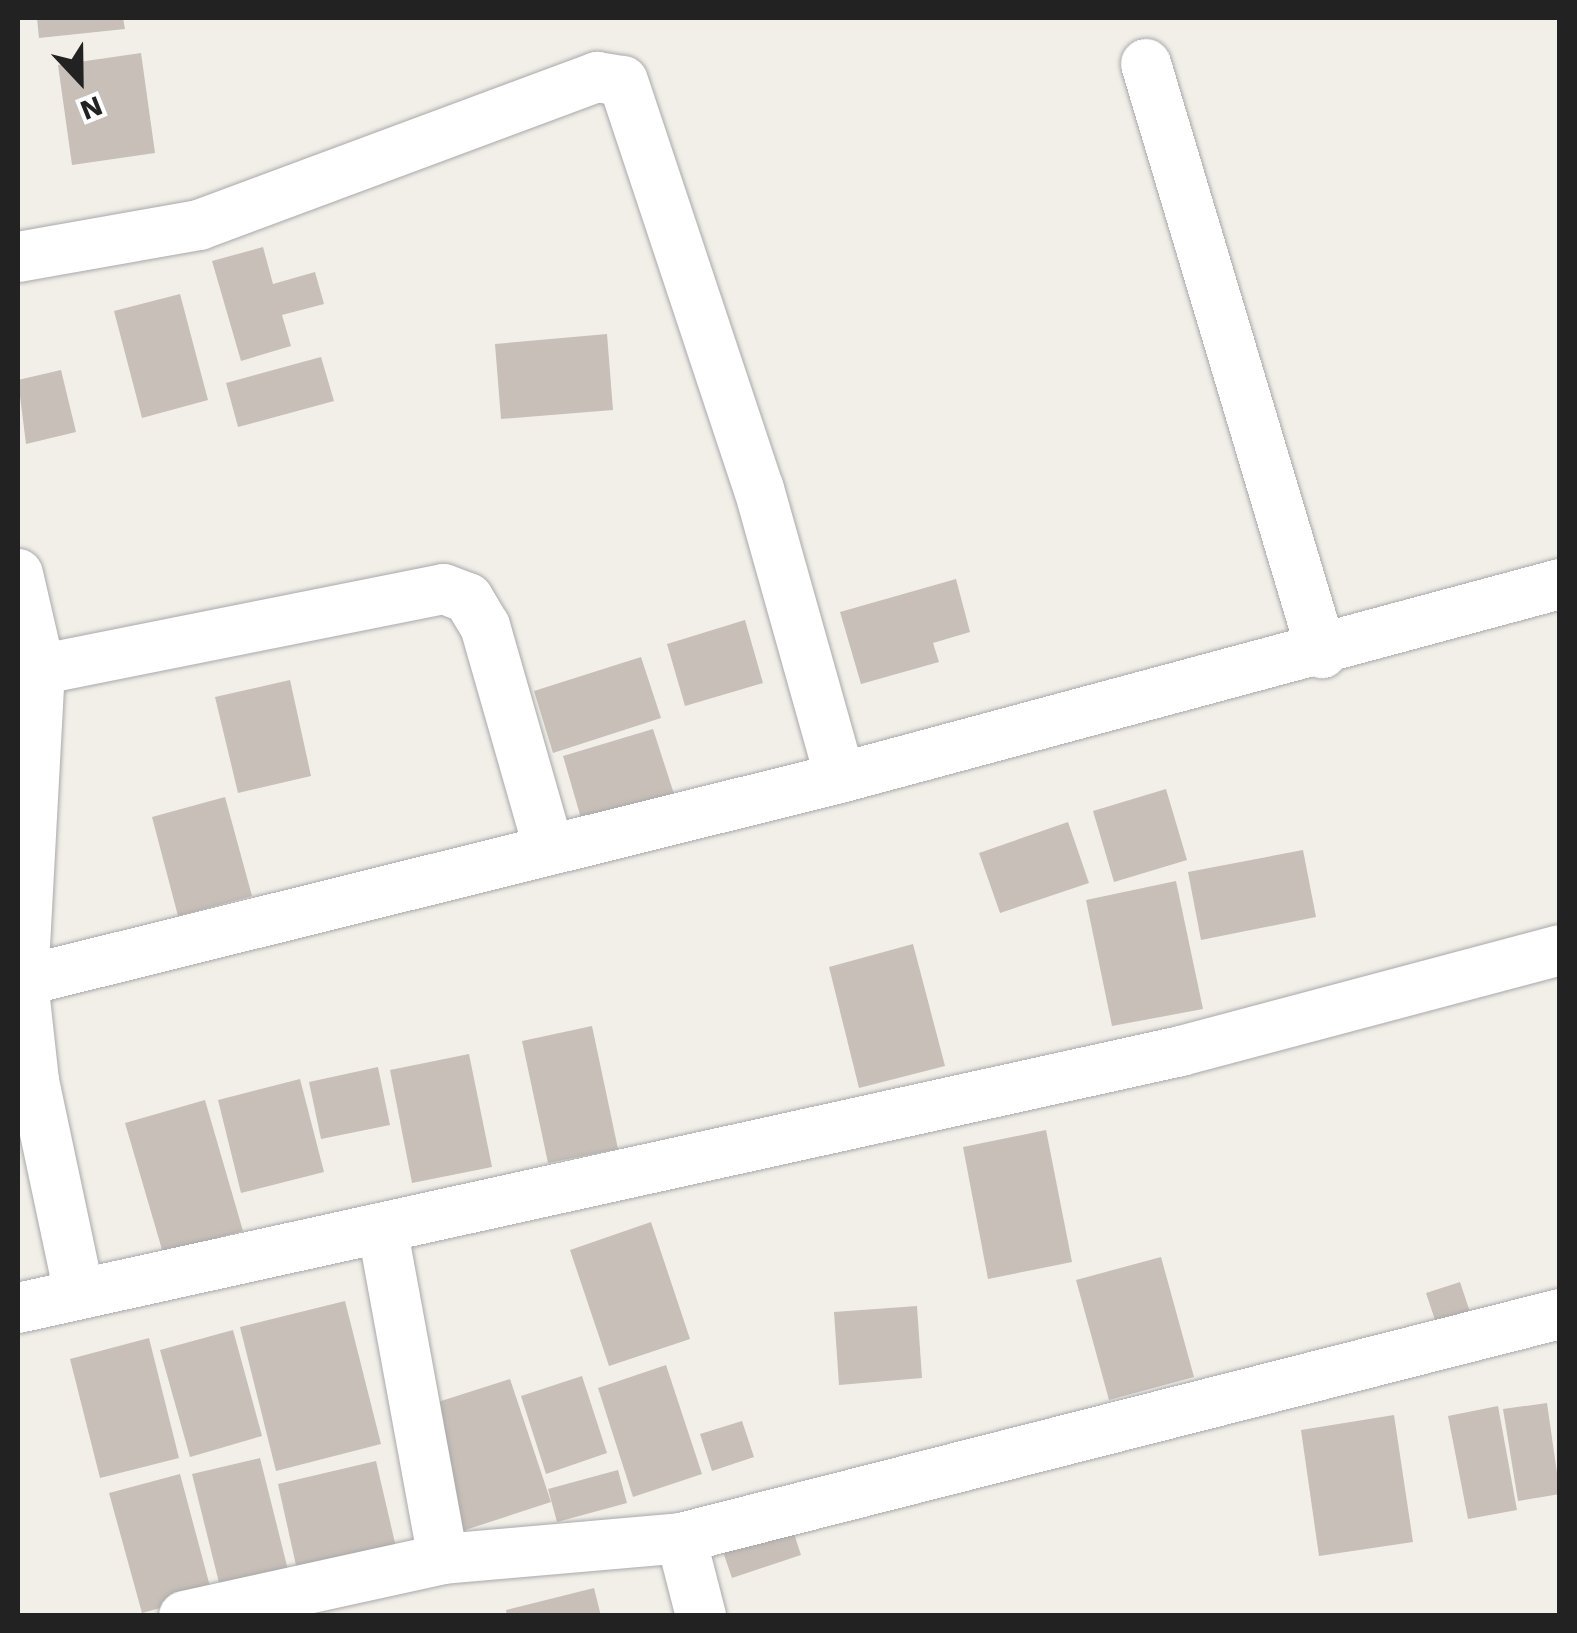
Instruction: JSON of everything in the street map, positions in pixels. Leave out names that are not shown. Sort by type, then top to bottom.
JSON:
[{"type":"street","points":[[1146,64],[1322,653]]},
{"type":"street","points":[[18,256],[199,225],[597,78],[622,80],[754,471],[840,778]]},
{"type":"street","points":[[18,574],[29,672],[23,980],[34,1081],[78,1293]]},
{"type":"street","points":[[23,980],[840,778],[1322,653],[1560,584]]},
{"type":"street","points":[[29,672],[444,589],[468,598],[485,626],[550,849]]},
{"type":"street","points":[[18,1308],[383,1232],[1181,1050],[1560,950]]},
{"type":"street","points":[[383,1232],[443,1559]]},
{"type":"street","points":[[184,1616],[443,1559],[680,1538],[1560,1314]]},
{"type":"street","points":[[680,1538],[701,1616]]},
{"type":"building","points":[[37,18],[123,18],[125,29],[39,38]]},
{"type":"building","points":[[141,53],[155,153],[72,165],[58,65]]},
{"type":"building","points":[[263,247],[273,284],[315,272],[324,304],[282,315],[291,346],[241,361],[212,261]]},
{"type":"building","points":[[180,294],[208,400],[142,418],[114,311]]},
{"type":"building","points":[[607,334],[613,410],[501,419],[495,344]]},
{"type":"building","points":[[321,357],[334,401],[238,427],[226,383]]},
{"type":"building","points":[[61,370],[76,432],[26,444],[18,380]]},
{"type":"building","points":[[956,579],[970,632],[933,643],[939,662],[861,684],[840,612]]},
{"type":"building","points":[[745,620],[763,683],[685,706],[667,644]]},
{"type":"building","points":[[641,657],[661,718],[553,753],[534,691]]},
{"type":"building","points":[[290,680],[311,776],[238,793],[215,697]]},
{"type":"building","points":[[653,729],[675,797],[583,825],[563,756]]},
{"type":"building","points":[[1166,789],[1187,860],[1114,882],[1093,811]]},
{"type":"building","points":[[225,797],[252,896],[178,916],[152,817]]},
{"type":"building","points":[[1068,822],[1089,883],[1000,913],[979,853]]},
{"type":"building","points":[[1303,850],[1316,917],[1201,940],[1188,872]]},
{"type":"building","points":[[1176,881],[1203,1009],[1112,1026],[1086,900]]},
{"type":"building","points":[[913,944],[945,1066],[859,1088],[829,967]]},
{"type":"building","points":[[592,1026],[618,1149],[548,1163],[522,1041]]},
{"type":"building","points":[[469,1054],[492,1167],[412,1183],[390,1070]]},
{"type":"building","points":[[378,1067],[390,1125],[321,1139],[309,1082]]},
{"type":"building","points":[[300,1079],[324,1172],[241,1193],[218,1100]]},
{"type":"building","points":[[205,1100],[243,1231],[163,1253],[125,1123]]},
{"type":"building","points":[[1046,1130],[1072,1262],[988,1279],[963,1147]]},
{"type":"building","points":[[651,1222],[690,1339],[609,1366],[570,1250]]},
{"type":"building","points":[[1161,1257],[1194,1377],[1109,1400],[1076,1280]]},
{"type":"building","points":[[1460,1282],[1470,1312],[1436,1323],[1426,1293]]},
{"type":"building","points":[[345,1301],[381,1444],[276,1471],[240,1327]]},
{"type":"building","points":[[917,1306],[922,1378],[839,1385],[834,1312]]},
{"type":"building","points":[[233,1330],[262,1436],[190,1457],[160,1350]]},
{"type":"building","points":[[149,1338],[179,1458],[100,1478],[70,1359]]},
{"type":"building","points":[[666,1365],[702,1474],[633,1497],[598,1388]]},
{"type":"building","points":[[582,1376],[607,1453],[546,1474],[521,1396]]},
{"type":"building","points":[[510,1379],[551,1502],[456,1533],[416,1409]]},
{"type":"building","points":[[1547,1403],[1560,1494],[1518,1501],[1503,1409]]},
{"type":"building","points":[[1498,1406],[1517,1510],[1468,1519],[1448,1416]]},
{"type":"building","points":[[1394,1415],[1413,1542],[1319,1556],[1301,1430]]},
{"type":"building","points":[[742,1421],[754,1457],[712,1471],[700,1434]]},
{"type":"building","points":[[260,1458],[291,1582],[223,1599],[192,1474]]},
{"type":"building","points":[[376,1461],[398,1556],[299,1579],[278,1484]]},
{"type":"building","points":[[618,1470],[627,1503],[557,1522],[548,1489]]},
{"type":"building","points":[[180,1474],[212,1594],[142,1613],[109,1493]]},
{"type":"building","points":[[789,1518],[801,1555],[732,1578],[719,1540]]},
{"type":"building","points":[[594,1588],[601,1616],[507,1616],[506,1610]]}]
